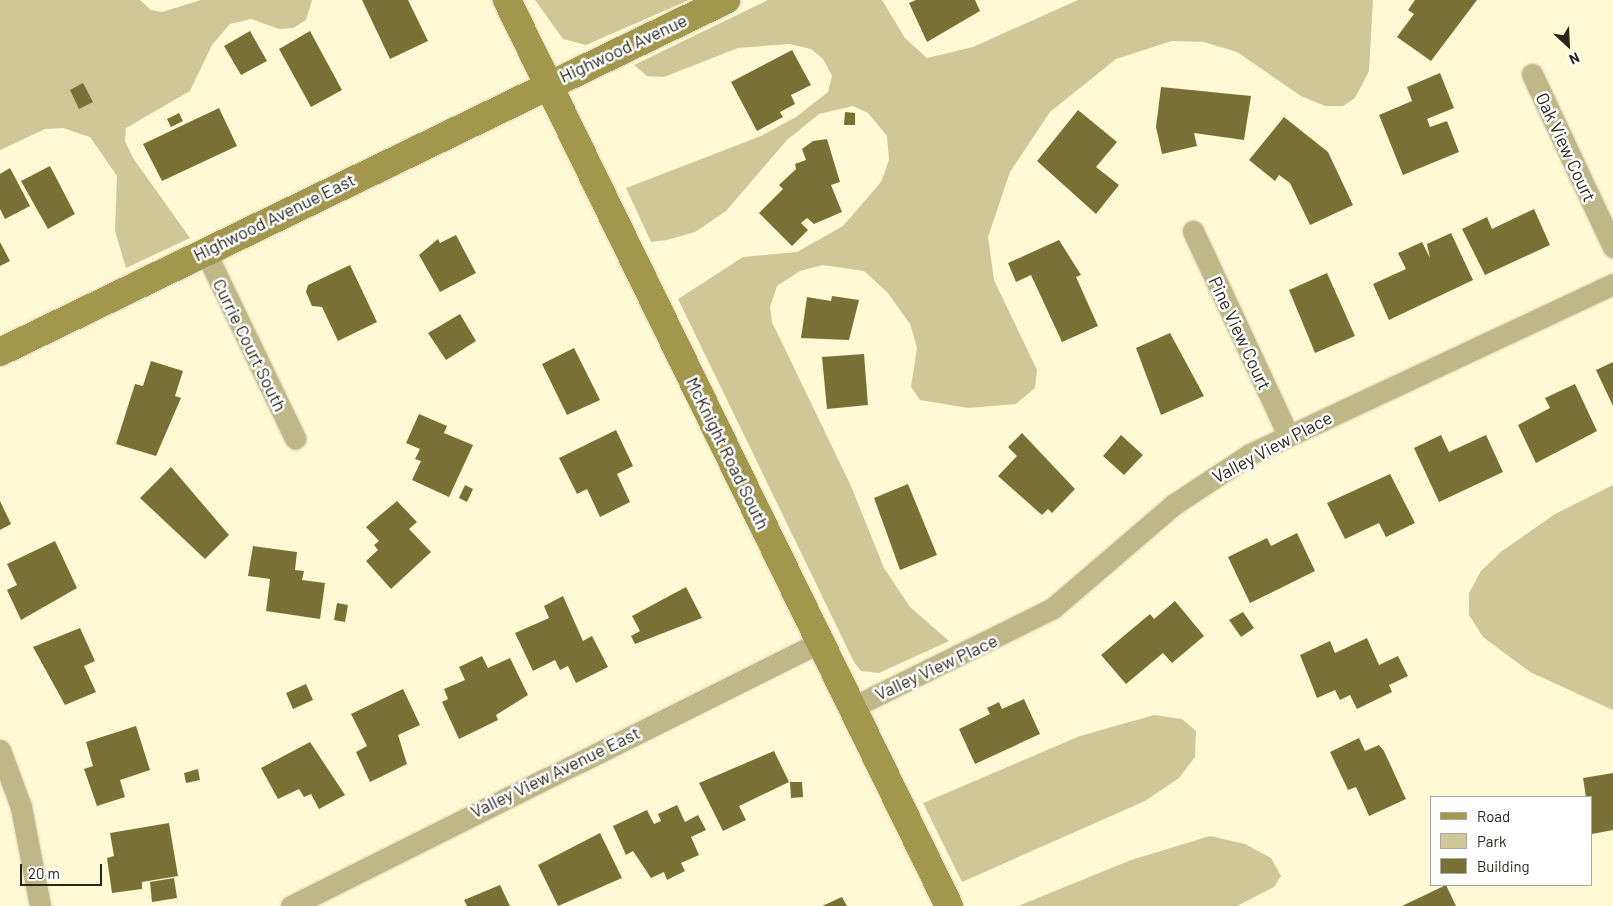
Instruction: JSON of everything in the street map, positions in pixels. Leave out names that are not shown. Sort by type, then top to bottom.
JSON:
[{"type":"street","name":"McKnight Road South","points":[[507,0],[949,906]]},
{"type":"street","name":"Highwood Avenue","points":[[547,83],[726,0]]},
{"type":"street","name":"Oak View Court","points":[[1532,74],[1613,247]]},
{"type":"street","name":"Highwood Avenue East","points":[[0,352],[547,83]]},
{"type":"street","name":"Pine View Court","points":[[1193,231],[1288,435]]},
{"type":"street","name":"Currie Court South","points":[[205,251],[296,438]]},
{"type":"street","name":"Valley View Place","points":[[851,708],[1040,616],[1077,591],[1184,496],[1288,435],[1613,284]]},
{"type":"street","name":"Valley View Avenue East","points":[[291,906],[820,642]]},
{"type":"street","points":[[0,750],[23,816],[40,906]]},
{"type":"green space","points":[[0,0],[140,0],[151,10],[162,12],[201,0],[312,0],[306,20],[293,28],[279,29],[251,19],[230,24],[212,45],[190,91],[126,128],[125,141],[133,158],[190,238],[126,268],[115,231],[117,176],[90,137],[63,128],[45,129],[0,150]]},
{"type":"green space","points":[[535,0],[689,0],[586,45],[563,39]]},
{"type":"green space","points":[[768,0],[882,0],[905,38],[927,58],[973,47],[1078,0],[1373,0],[1369,71],[1355,98],[1343,106],[1325,106],[1301,96],[1237,52],[1204,42],[1172,41],[1116,59],[1050,112],[1010,172],[988,237],[994,280],[1037,370],[1035,388],[1016,404],[968,408],[920,400],[911,387],[917,348],[910,324],[887,292],[864,271],[823,265],[800,271],[777,286],[770,307],[772,322],[851,486],[884,568],[910,607],[949,641],[879,673],[861,671],[854,662],[678,299],[743,257],[797,252],[843,226],[881,182],[889,160],[887,136],[868,113],[853,106],[819,114],[787,140],[726,211],[695,232],[667,240],[651,242],[626,188],[761,136],[796,117],[828,92],[832,76],[823,59],[811,49],[789,44],[738,48],[664,77],[647,76],[634,65]]},
{"type":"green space","points":[[1613,485],[1613,710],[1530,672],[1483,637],[1469,615],[1469,593],[1481,571],[1502,551],[1555,514]]},
{"type":"green space","points":[[1154,715],[1182,719],[1196,731],[1195,757],[1179,778],[1145,801],[962,882],[923,803],[1080,736]]},
{"type":"green space","points":[[1210,836],[1245,844],[1271,858],[1281,876],[1274,887],[1237,906],[1018,906],[1131,860]]},
{"type":"building","points":[[362,0],[408,0],[428,41],[390,59]]},
{"type":"building","points":[[916,0],[975,0],[980,11],[927,42],[909,3]]},
{"type":"building","points":[[1415,0],[1477,0],[1431,61],[1397,37],[1414,14],[1408,10]]},
{"type":"building","points":[[250,31],[267,61],[241,75],[224,46]]},
{"type":"building","points":[[310,31],[342,90],[311,107],[279,49]]},
{"type":"building","points":[[792,50],[811,85],[791,95],[795,104],[780,112],[783,117],[757,131],[731,82]]},
{"type":"building","points":[[1440,73],[1454,108],[1427,119],[1430,127],[1447,121],[1459,152],[1403,175],[1379,115],[1412,101],[1407,87]]},
{"type":"building","points":[[83,83],[93,102],[79,109],[70,90]]},
{"type":"building","points":[[1161,87],[1251,96],[1244,140],[1194,133],[1197,146],[1162,154],[1156,127]]},
{"type":"building","points":[[219,108],[237,146],[162,181],[143,144]]},
{"type":"building","points":[[1078,110],[1117,142],[1096,167],[1119,185],[1096,214],[1037,161]]},
{"type":"building","points":[[845,112],[855,113],[855,125],[844,125]]},
{"type":"building","points":[[179,113],[183,121],[171,127],[167,119]]},
{"type":"building","points":[[1284,117],[1328,152],[1353,205],[1310,225],[1290,183],[1279,175],[1275,181],[1249,160]]},
{"type":"building","points":[[827,139],[840,182],[831,185],[842,212],[814,224],[807,218],[801,223],[808,230],[792,246],[759,213],[783,189],[779,185],[796,169],[795,164],[806,160],[802,149],[813,141]]},
{"type":"building","points":[[50,166],[75,214],[48,229],[21,181]]},
{"type":"building","points":[[10,168],[30,206],[5,219],[0,209],[0,174]]},
{"type":"building","points":[[1534,209],[1550,245],[1485,275],[1462,229],[1487,217],[1492,229]]},
{"type":"building","points":[[1451,233],[1473,280],[1389,320],[1373,284],[1406,269],[1398,253],[1422,242],[1430,258],[1427,244]]},
{"type":"building","points":[[456,235],[476,273],[440,292],[419,255],[438,239],[440,243]]},
{"type":"building","points":[[1059,240],[1081,275],[1076,277],[1098,326],[1062,342],[1031,275],[1016,282],[1008,263]]},
{"type":"building","points":[[0,242],[10,261],[0,266]]},
{"type":"building","points":[[350,265],[377,322],[338,341],[322,307],[312,306],[306,292],[308,285]]},
{"type":"building","points":[[1327,273],[1355,336],[1315,353],[1289,290]]},
{"type":"building","points":[[832,296],[859,300],[849,340],[801,338],[807,297],[831,301]]},
{"type":"building","points":[[460,314],[476,341],[446,360],[428,333]]},
{"type":"building","points":[[1170,333],[1204,396],[1161,415],[1136,348]]},
{"type":"building","points":[[574,348],[600,400],[567,415],[542,364]]},
{"type":"building","points":[[864,354],[868,405],[827,409],[822,357]]},
{"type":"building","points":[[151,361],[183,371],[175,396],[181,398],[156,456],[116,444],[135,384],[143,386]]},
{"type":"building","points":[[1613,362],[1613,406],[1596,370]]},
{"type":"building","points":[[1575,384],[1597,431],[1536,463],[1518,425],[1550,408],[1545,398]]},
{"type":"building","points":[[419,414],[447,426],[444,433],[473,445],[449,497],[412,480],[421,461],[415,459],[420,449],[406,443]]},
{"type":"building","points":[[616,430],[633,466],[617,474],[630,502],[600,517],[587,489],[577,494],[559,458]]},
{"type":"building","points":[[1022,433],[1075,489],[1052,513],[1048,509],[1042,515],[998,476],[1017,456],[1008,447]]},
{"type":"building","points":[[1121,435],[1143,455],[1124,475],[1103,456]]},
{"type":"building","points":[[1441,435],[1449,452],[1486,435],[1503,472],[1439,502],[1414,448]]},
{"type":"building","points":[[171,467],[229,535],[205,559],[140,498]]},
{"type":"building","points":[[1390,474],[1415,523],[1386,537],[1379,523],[1345,539],[1327,503]]},
{"type":"building","points":[[908,484],[937,555],[900,570],[874,498]]},
{"type":"building","points":[[465,485],[473,489],[467,502],[459,498]]},
{"type":"building","points":[[0,501],[11,524],[0,530]]},
{"type":"building","points":[[397,501],[417,522],[409,529],[431,552],[391,589],[366,561],[378,550],[374,545],[379,541],[366,527]]},
{"type":"building","points":[[1297,533],[1315,571],[1250,603],[1228,557],[1267,538],[1271,546]]},
{"type":"building","points":[[55,541],[77,588],[21,620],[7,590],[17,585],[7,564]]},
{"type":"building","points":[[253,546],[297,552],[295,570],[304,571],[302,580],[325,583],[320,619],[266,611],[270,579],[248,576]]},
{"type":"building","points":[[686,587],[702,618],[635,644],[631,636],[640,631],[632,616]]},
{"type":"building","points":[[563,596],[583,641],[592,636],[608,667],[576,683],[568,666],[560,670],[555,660],[533,671],[515,633],[549,618],[544,606]]},
{"type":"building","points":[[1175,601],[1204,636],[1172,663],[1163,653],[1126,684],[1101,655],[1150,614],[1154,619]]},
{"type":"building","points":[[337,603],[348,605],[345,622],[334,620]]},
{"type":"building","points":[[1243,612],[1254,628],[1241,637],[1229,620]]},
{"type":"building","points":[[80,628],[95,661],[84,666],[96,692],[65,705],[33,647]]},
{"type":"building","points":[[1367,638],[1379,665],[1398,656],[1408,676],[1389,685],[1392,692],[1357,709],[1350,695],[1340,700],[1335,690],[1317,698],[1300,655],[1330,641],[1335,653]]},
{"type":"building","points":[[482,656],[488,668],[510,658],[528,695],[496,715],[498,720],[459,739],[442,702],[448,699],[444,689],[465,680],[459,667]]},
{"type":"building","points":[[306,684],[313,700],[293,709],[286,693]]},
{"type":"building","points":[[403,689],[420,725],[398,735],[407,764],[370,782],[356,752],[367,746],[351,714]]},
{"type":"building","points":[[1024,699],[1040,734],[975,764],[959,729],[990,714],[987,708],[999,702],[1002,709]]},
{"type":"building","points":[[136,726],[150,770],[120,780],[125,797],[97,806],[84,769],[93,766],[86,742]]},
{"type":"building","points":[[1359,738],[1365,751],[1379,745],[1384,751],[1406,799],[1369,816],[1356,787],[1348,790],[1330,752]]},
{"type":"building","points":[[310,742],[345,795],[319,809],[311,794],[304,797],[299,789],[278,799],[261,768]]},
{"type":"building","points":[[774,751],[789,782],[739,806],[746,820],[723,831],[699,783]]},
{"type":"building","points":[[198,769],[200,780],[186,783],[184,773]]},
{"type":"building","points":[[1613,773],[1613,830],[1593,834],[1593,796],[1586,796],[1583,778]]},
{"type":"building","points":[[790,782],[802,782],[803,797],[791,798]]},
{"type":"building","points":[[677,805],[685,822],[698,815],[706,830],[691,837],[699,855],[681,863],[685,871],[667,880],[664,872],[651,878],[633,851],[626,855],[613,826],[647,810],[654,824],[661,821],[658,814]]},
{"type":"building","points":[[169,823],[178,876],[142,882],[142,889],[112,893],[107,858],[114,856],[110,833]]},
{"type":"building","points":[[600,833],[622,878],[558,906],[538,865]]},
{"type":"building","points":[[174,878],[177,898],[152,902],[150,882]]},
{"type":"building","points":[[500,885],[510,906],[467,906],[464,900]]},
{"type":"building","points":[[1446,886],[1456,906],[1402,906]]},
{"type":"building","points":[[842,897],[847,906],[822,906]]}]
